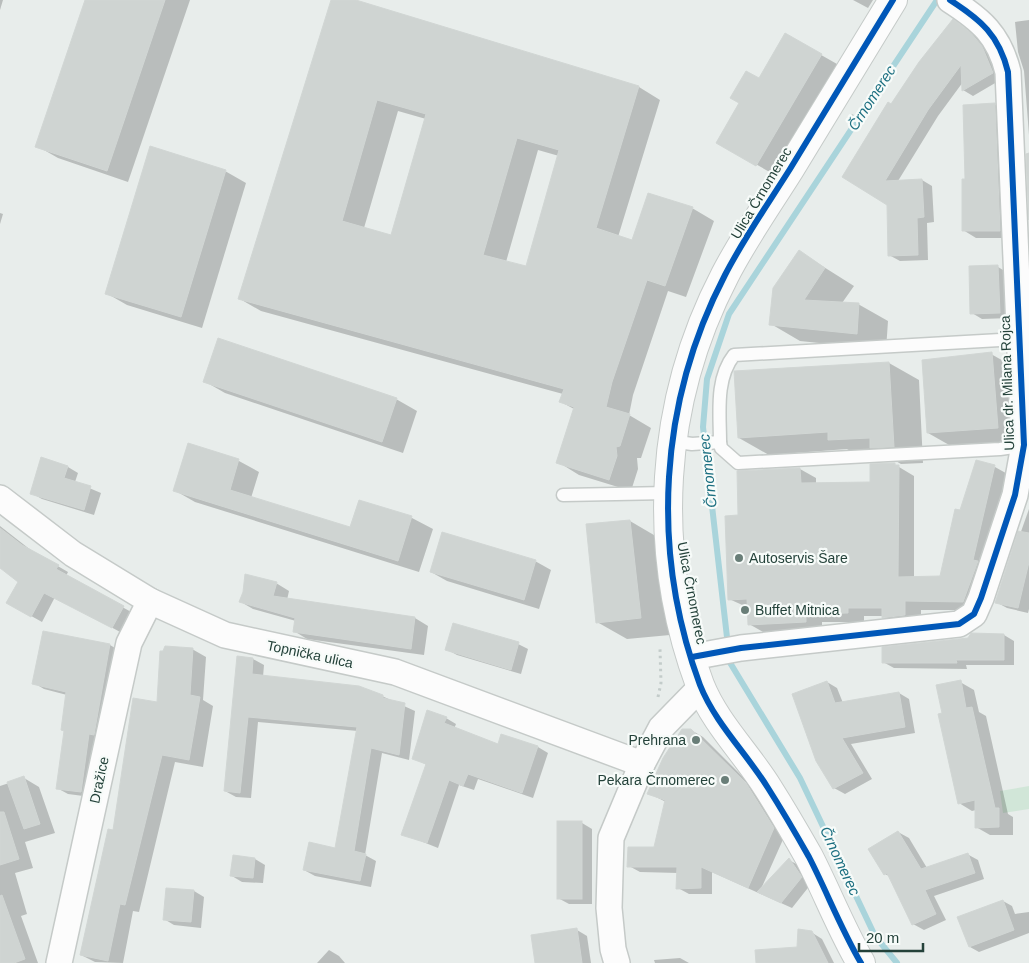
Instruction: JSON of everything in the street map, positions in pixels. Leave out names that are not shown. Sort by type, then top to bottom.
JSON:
[{"type":"street","name":"Ulica Črnomerec","points":[[861,963],[847,939],[809,858],[768,787],[714,712],[701,687],[705,651],[671,564],[667,522],[668,493],[682,442],[677,406],[690,360],[702,328],[726,274],[893,0]]},
{"type":"street","name":"Ulica dr. Milana Rojca","points":[[705,651],[959,624],[974,614],[981,598],[1014,495],[1026,445],[1018,339],[1008,72],[1003,52],[988,28],[950,0]]},
{"type":"street","name":"Topnička ulica","points":[[0,498],[73,554],[150,601],[225,635],[395,672],[642,764]]},
{"type":"street","name":"Dražice","points":[[59,963],[129,643],[150,601]]},
{"type":"street","points":[[617,963],[613,949],[609,908],[611,838],[642,764],[661,728],[701,687]]},
{"type":"lane","points":[[1018,339],[734,355],[730,360],[720,391],[718,442],[720,448],[738,463],[1026,445]]},
{"type":"lane","points":[[682,442],[718,442]]},
{"type":"lane","points":[[563,495],[668,493]]},
{"type":"path","points":[[848,114],[865,122]]},
{"type":"path","points":[[656,704],[661,683],[660,649],[705,651]]},
{"type":"green space","points":[[1029,786],[1029,809],[1003,813],[1000,791]]},
{"type":"building","points":[[85,0],[165,0],[107,171],[35,147]]},
{"type":"building","points":[[331,0],[356,0],[639,86],[596,228],[632,240],[648,193],[693,207],[665,286],[647,280],[612,382],[606,407],[630,414],[620,446],[616,447],[617,456],[609,480],[556,463],[574,407],[559,402],[564,389],[238,299]],"holes":[[[377,100],[426,114],[391,235],[342,221]],[[517,138],[559,150],[526,266],[483,255]]]},
{"type":"building","points":[[953,19],[970,32],[982,46],[993,73],[962,91],[961,65],[928,110],[885,181],[922,179],[924,217],[917,218],[918,255],[888,256],[887,205],[842,177],[888,102],[891,104],[919,62]]},
{"type":"building","points":[[785,33],[822,54],[756,166],[716,143],[739,103],[730,98],[746,71],[759,78]]},
{"type":"building","points":[[995,103],[1000,231],[962,231],[962,179],[965,179],[963,105]]},
{"type":"building","points":[[150,146],[226,170],[181,317],[105,294]]},
{"type":"building","points":[[1029,153],[1029,220],[1026,154]]},
{"type":"building","points":[[799,250],[825,268],[804,300],[859,303],[857,334],[769,325],[773,288]]},
{"type":"building","points":[[998,265],[1000,313],[970,314],[969,266]]},
{"type":"building","points":[[218,338],[397,398],[382,442],[203,382]]},
{"type":"building","points":[[992,352],[998,428],[927,433],[922,360]]},
{"type":"building","points":[[889,362],[894,447],[870,448],[870,438],[828,440],[828,432],[738,438],[734,371]]},
{"type":"building","points":[[188,443],[239,459],[230,490],[350,527],[359,500],[412,516],[398,561],[173,491]]},
{"type":"building","points":[[41,457],[68,466],[64,478],[91,486],[84,510],[30,494]]},
{"type":"building","points":[[976,460],[995,465],[973,560],[978,561],[963,602],[905,601],[905,615],[882,618],[882,608],[848,608],[848,613],[806,614],[806,622],[748,625],[747,599],[728,600],[725,516],[738,515],[737,471],[800,468],[801,483],[870,482],[870,464],[895,463],[895,465],[899,465],[898,577],[940,576],[955,509],[960,510]]},
{"type":"building","points":[[630,520],[641,618],[596,623],[586,524]]},
{"type":"building","points":[[0,528],[22,545],[59,565],[56,569],[124,606],[112,628],[44,593],[31,617],[6,603],[18,582],[0,568]]},
{"type":"building","points":[[1018,531],[1029,533],[1029,562],[1018,608],[995,603]]},
{"type":"building","points":[[442,532],[536,560],[524,600],[430,572]]},
{"type":"building","points":[[245,574],[277,582],[273,596],[415,617],[411,649],[293,632],[295,618],[239,602],[243,592]]},
{"type":"building","points":[[453,623],[519,642],[511,670],[445,650]]},
{"type":"building","points":[[43,631],[110,644],[94,735],[89,734],[81,792],[56,789],[64,731],[61,730],[66,692],[32,684]]},
{"type":"building","points":[[971,633],[1004,634],[1004,660],[956,660],[957,663],[882,663],[882,647],[968,638]]},
{"type":"building","points":[[165,646],[193,648],[190,695],[200,697],[189,760],[162,755],[125,905],[120,904],[108,961],[80,955],[108,829],[113,830],[133,698],[157,702],[160,651],[163,651]]},
{"type":"building","points":[[237,656],[253,658],[252,674],[359,686],[383,695],[383,698],[405,703],[399,755],[371,748],[354,851],[366,854],[360,881],[303,870],[309,842],[335,848],[357,727],[248,717],[240,793],[224,791]]},
{"type":"building","points":[[961,680],[966,708],[972,707],[995,808],[999,808],[999,827],[975,828],[975,800],[958,804],[938,714],[942,713],[936,685]]},
{"type":"building","points":[[827,681],[835,703],[899,692],[905,727],[842,738],[863,773],[833,789],[816,761],[792,694]]},
{"type":"building","points":[[427,710],[447,717],[444,723],[498,744],[501,734],[538,746],[522,793],[468,774],[463,786],[449,780],[427,843],[401,835],[426,764],[412,759]]},
{"type":"building","points":[[682,729],[691,729],[746,783],[774,828],[748,888],[701,867],[701,888],[676,889],[677,867],[627,867],[628,847],[654,847],[665,800],[647,794],[663,758]]},
{"type":"building","points":[[24,776],[40,824],[24,829],[7,782]]},
{"type":"building","points":[[0,812],[4,812],[19,859],[0,865]]},
{"type":"building","points":[[557,821],[582,821],[582,899],[557,899]]},
{"type":"building","points":[[898,831],[921,869],[968,853],[975,873],[925,890],[936,914],[912,925],[887,873],[884,875],[868,849]]},
{"type":"building","points":[[233,855],[255,858],[253,878],[230,876]]},
{"type":"building","points":[[789,858],[802,877],[781,903],[757,892]]},
{"type":"building","points":[[166,888],[194,890],[191,922],[163,920]]},
{"type":"building","points":[[2,895],[25,959],[14,963],[0,963],[0,896]]},
{"type":"building","points":[[1003,900],[1014,930],[969,947],[957,917]]},
{"type":"building","points":[[577,928],[582,963],[535,963],[531,935]]},
{"type":"building","points":[[798,929],[812,931],[828,963],[756,963],[755,950],[797,947]]},
{"type":"waterway","name":"Črnomerec","points":[[728,646],[703,427],[707,379],[729,314],[937,0]]},
{"type":"waterway","name":"Črnomerec","points":[[729,656],[729,661],[800,778],[875,936],[897,963]]},
{"type":"cycle path","points":[[861,963],[809,857],[760,775],[714,712],[700,685],[684,634],[674,582],[669,529],[669,477],[675,425],[686,374],[703,324],[725,275],[748,234],[893,0]]},
{"type":"cycle path","points":[[692,657],[741,648],[959,624],[974,614],[981,598],[1015,495],[1024,445],[1008,72],[994,38],[971,14],[950,0]]},
{"type":"place","name":"Autoservis Šare","points":[[739,558]]},
{"type":"place","name":"Buffet Mitnica","points":[[745,610]]},
{"type":"place","name":"Prehrana","points":[[696,740]]},
{"type":"place","name":"Pekara Črnomerec","points":[[725,780]]}]
